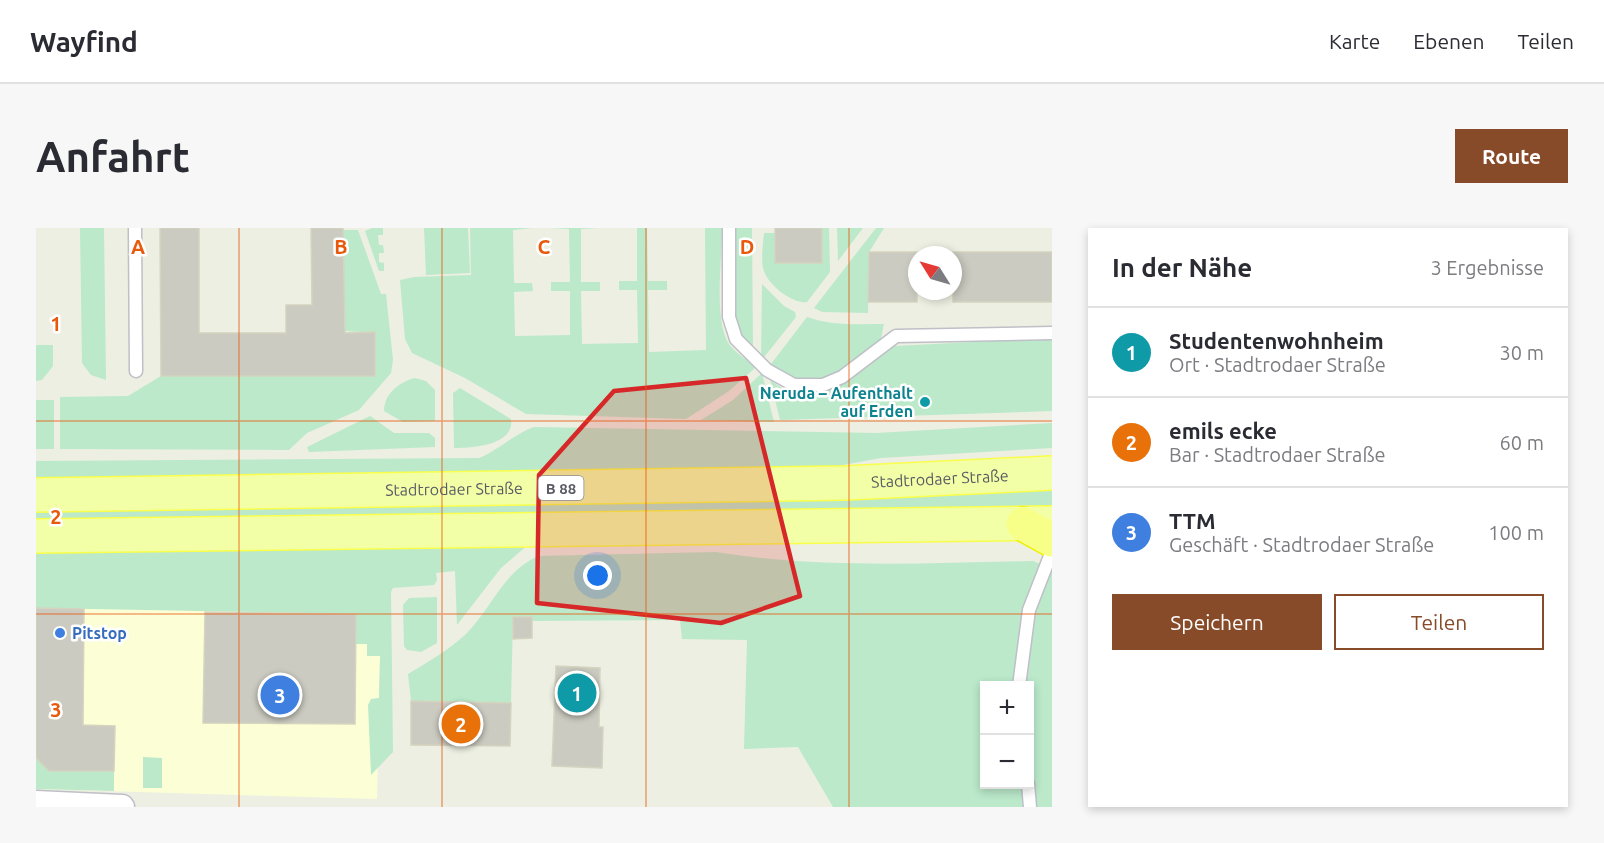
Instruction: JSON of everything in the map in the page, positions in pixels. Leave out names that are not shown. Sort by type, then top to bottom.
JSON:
[{"type":"highway","points":[[1038,523],[1052,540]]},
{"type":"main road","name":"Stadtrodaer Straße","points":[[36,495],[834,483],[1052,473]]},
{"type":"main road","points":[[36,536],[1038,523]]},
{"type":"street","points":[[36,803],[122,807]]},
{"type":"lane","points":[[135,228],[136,371]]},
{"type":"lane","points":[[729,228],[729,317],[736,339],[767,370],[794,385],[823,385],[842,377],[896,336],[1052,333]]},
{"type":"lane","points":[[1018,681],[1029,610],[1052,551]]},
{"type":"lane","points":[[1028,789],[1030,807]]},
{"type":"highlighted area","points":[[746,378],[800,596],[721,623],[537,603],[539,475],[614,391]]},
{"type":"shaded area","points":[[80,228],[104,228],[106,380],[91,375],[82,363]]},
{"type":"shaded area","points":[[372,228],[383,228],[383,235],[378,235],[379,245],[383,245],[384,253],[379,253],[379,262],[384,263],[384,271],[379,271],[365,231]]},
{"type":"shaded area","points":[[424,228],[468,228],[470,273],[426,275]]},
{"type":"shaded area","points":[[470,228],[532,228],[513,230],[514,283],[532,283],[533,291],[514,292],[515,336],[570,335],[570,291],[551,291],[551,282],[570,282],[569,229],[550,228],[599,228],[581,229],[581,282],[600,282],[600,291],[581,291],[582,344],[638,343],[637,290],[619,290],[619,281],[637,281],[637,228],[647,228],[648,281],[667,281],[667,290],[648,290],[649,352],[706,350],[705,228],[722,228],[720,311],[722,324],[730,345],[754,365],[754,369],[729,391],[686,419],[526,414],[465,378],[412,353],[405,339],[400,280],[414,277],[471,275]]},
{"type":"shaded area","points":[[733,228],[752,228],[753,348],[743,337],[733,308],[731,275]]},
{"type":"shaded area","points":[[822,228],[829,228],[830,272],[807,302],[794,300],[774,286],[765,274],[762,259],[764,233],[775,233],[776,263],[822,263]]},
{"type":"shaded area","points":[[837,228],[863,228],[838,261]]},
{"type":"shaded area","points":[[876,228],[884,228],[869,252],[868,313],[822,312],[814,308]]},
{"type":"shaded area","points":[[343,230],[358,230],[381,294],[386,294],[393,360],[391,373],[359,410],[307,433],[289,450],[60,449],[60,397],[128,396],[161,376],[375,376],[375,333],[345,331]]},
{"type":"shaded area","points":[[762,284],[784,306],[795,312],[796,317],[761,361]]},
{"type":"shaded area","points":[[807,317],[835,323],[884,324],[881,338],[876,345],[857,360],[833,374],[802,383],[785,376],[771,364]]},
{"type":"shaded area","points":[[1052,338],[1052,411],[780,420],[770,379],[787,390],[814,393],[839,384],[895,346]]},
{"type":"shaded area","points":[[36,345],[53,345],[53,366],[42,380],[36,381]]},
{"type":"shaded area","points":[[762,373],[774,422],[701,420],[733,400]]},
{"type":"shaded area","points":[[415,378],[426,381],[435,390],[435,421],[403,422],[384,411],[390,394],[403,382]]},
{"type":"shaded area","points":[[460,388],[511,419],[506,435],[490,444],[454,448],[453,393]]},
{"type":"shaded area","points":[[36,400],[54,400],[54,449],[36,449]]},
{"type":"shaded area","points":[[370,416],[394,433],[429,433],[435,438],[435,447],[309,452],[307,447]]},
{"type":"shaded area","points":[[1052,423],[1052,448],[881,458],[816,470],[36,482],[36,461],[479,458],[534,427],[876,433]]},
{"type":"shaded area","points":[[1052,487],[1052,508],[36,522],[36,509]]},
{"type":"shaded area","points":[[530,543],[501,568],[457,625],[455,571],[436,573],[437,580],[434,585],[393,588],[391,592],[393,752],[371,775],[368,705],[371,699],[379,698],[380,656],[367,656],[367,644],[356,644],[356,614],[37,608],[36,657],[36,551]]},
{"type":"shaded area","points":[[716,552],[834,563],[914,564],[1033,561],[1052,569],[1052,807],[833,807],[798,747],[744,749],[747,640],[682,639],[680,620],[532,621],[532,617],[513,617],[511,703],[411,701],[408,674],[445,651],[466,634],[507,581],[526,563],[538,556]]},
{"type":"shaded area","points":[[382,562],[377,799],[36,789],[36,565]]},
{"type":"shaded area","points":[[437,597],[437,643],[421,652],[407,650],[404,646],[403,605],[409,598]]},
{"type":"shaded area","points":[[143,757],[162,758],[162,788],[143,788]]},
{"type":"shaded area","points":[[36,758],[49,771],[114,771],[114,791],[36,789]]},
{"type":"building","points":[[160,228],[199,228],[199,333],[286,333],[286,305],[312,305],[311,228],[343,228],[345,333],[375,332],[375,376],[161,376]]},
{"type":"building","points":[[775,228],[822,228],[822,263],[775,263]]},
{"type":"building","points":[[869,252],[908,252],[908,300],[917,300],[917,302],[868,302]]},
{"type":"building","points":[[962,252],[1052,252],[1052,302],[953,302],[953,300],[962,300]]},
{"type":"building","points":[[36,608],[84,609],[83,725],[115,726],[114,771],[49,771],[36,758]]},
{"type":"building","points":[[205,612],[356,614],[355,724],[203,723]]},
{"type":"building","points":[[513,617],[532,617],[532,638],[513,639]]},
{"type":"building","points":[[556,666],[600,668],[599,727],[603,727],[602,768],[552,766]]},
{"type":"building","points":[[411,701],[511,703],[510,746],[411,745]]},
{"type":"place","name":"Neruda – Aufenthalt auf Erden","points":[[925,402]]},
{"type":"place","name":"Pitstop","points":[[60,633]]},
{"type":"place","name":"Studentenwohnheim","points":[[577,693]]},
{"type":"place","name":"TTM","points":[[280,695]]},
{"type":"place","name":"emils ecke","points":[[461,724]]}]
